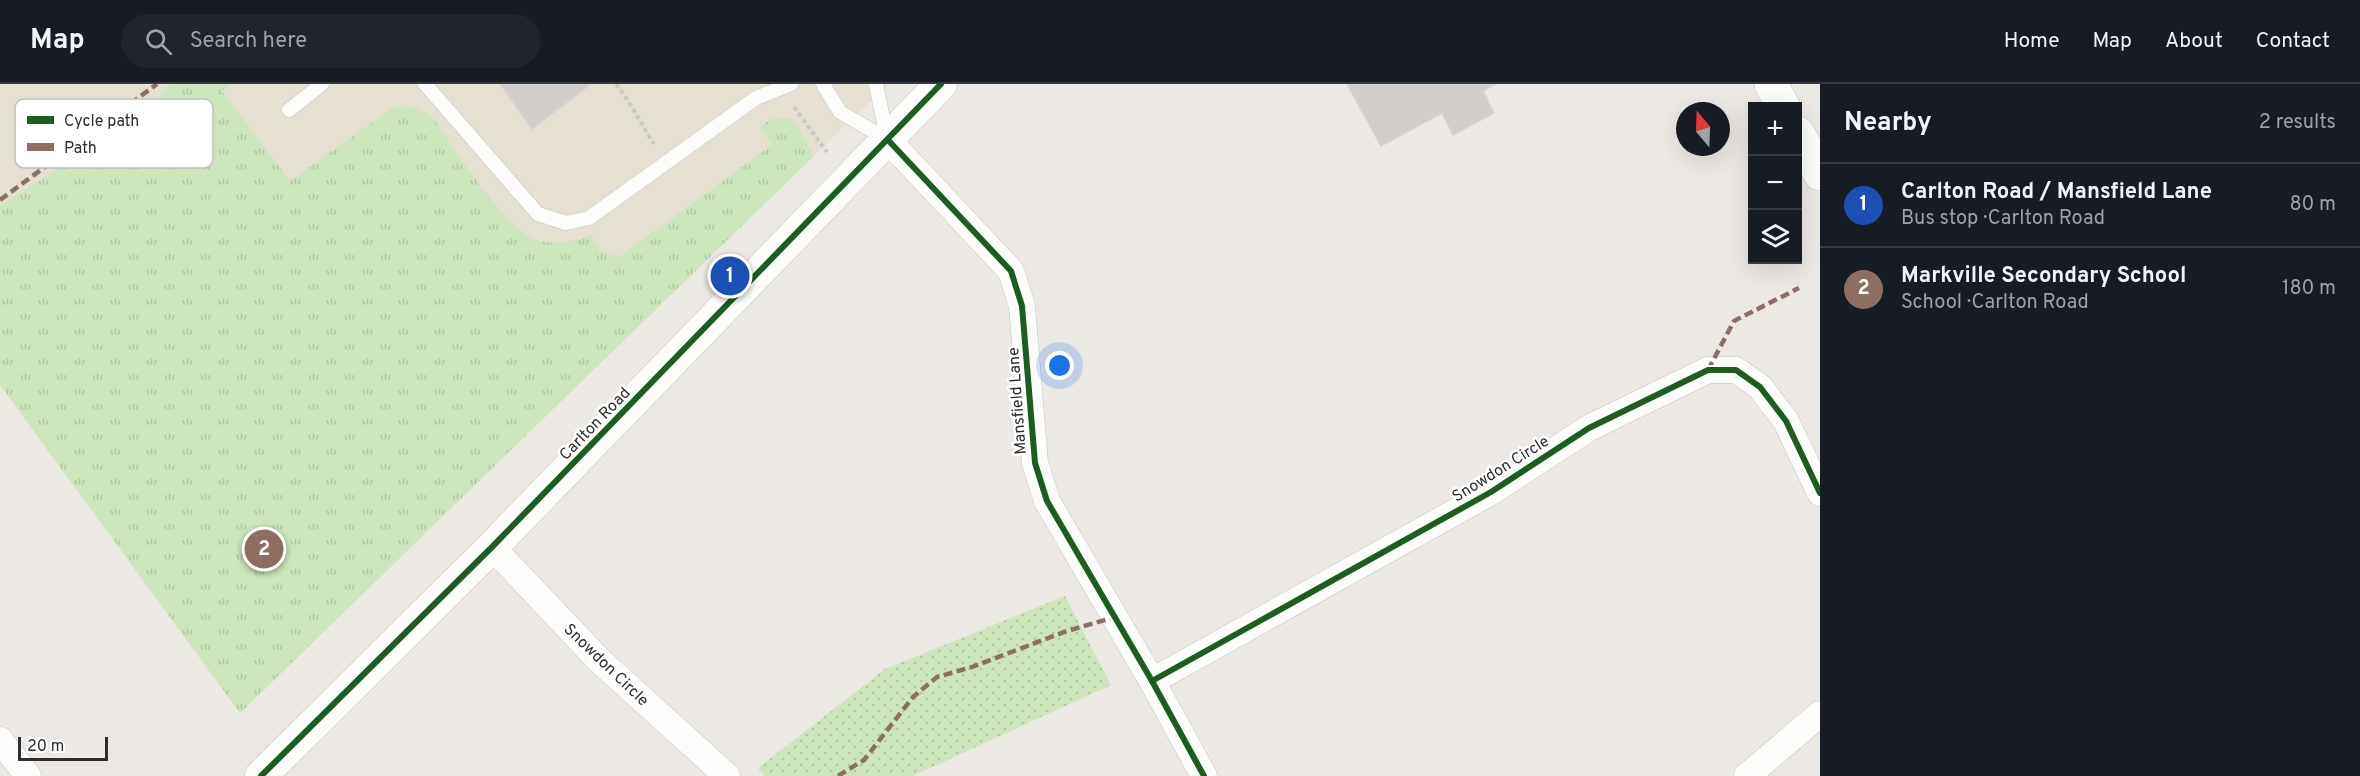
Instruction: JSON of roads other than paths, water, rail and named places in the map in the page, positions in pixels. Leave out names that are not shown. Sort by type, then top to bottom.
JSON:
[{"type":"main road","points":[[1771,84],[1781,102]]},
{"type":"main road","points":[[1802,142],[1820,174]]},
{"type":"street","name":"Carlton Road","points":[[261,776],[492,547],[941,84]]},
{"type":"street","name":"Mansfield Lane","points":[[888,140],[1011,271],[1022,306],[1035,463],[1047,501],[1152,681],[1204,776]]},
{"type":"street","name":"Snowdon Circle","points":[[1152,681],[1491,492],[1588,428],[1708,370],[1736,370],[1760,387],[1786,421],[1820,493]]},
{"type":"street","name":"Snowdon Circle","points":[[492,547],[599,660],[727,776]]},
{"type":"street","points":[[1747,776],[1820,714]]},
{"type":"street","points":[[0,740],[28,776]]},
{"type":"lane","points":[[289,110],[322,84]]},
{"type":"lane","points":[[425,84],[538,214],[566,223],[589,218],[756,98],[785,86]]},
{"type":"lane","points":[[823,84],[840,112],[888,140]]},
{"type":"lane","points":[[876,84],[888,140]]},
{"type":"place","name":"Carlton Road / Mansfield Lane","points":[[730,276]]},
{"type":"place","name":"Markville Secondary School","points":[[264,549]]}]
